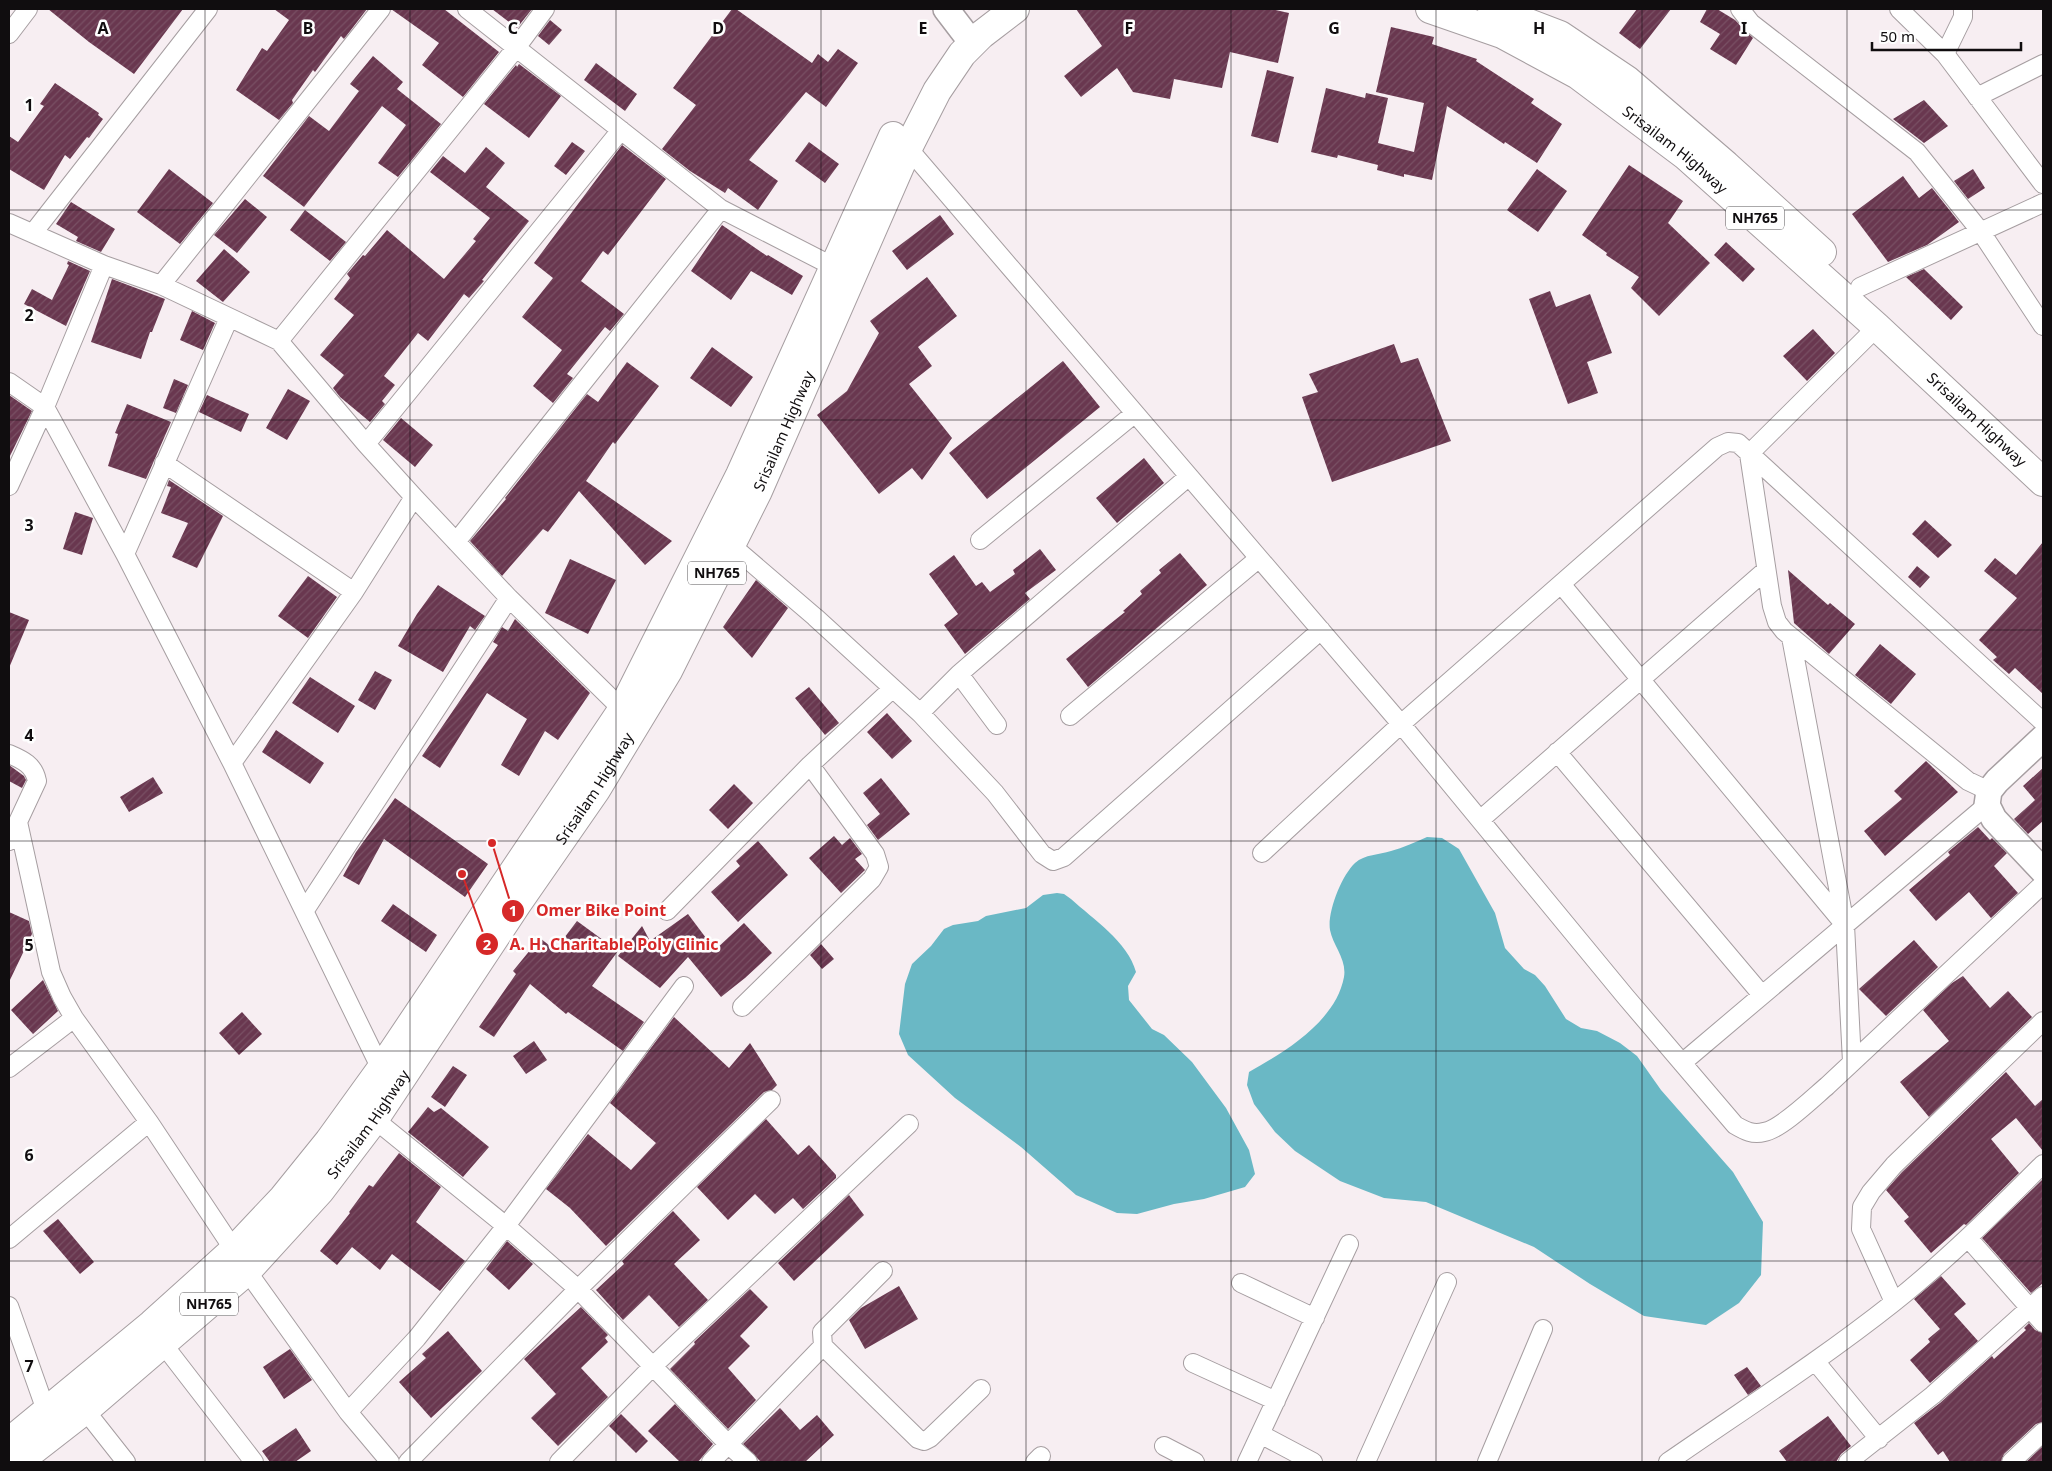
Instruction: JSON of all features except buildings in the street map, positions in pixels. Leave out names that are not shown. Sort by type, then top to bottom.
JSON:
[{"type":"highway","name":"Srisailam Highway","points":[[365,1112],[381,1069],[630,716],[668,670],[758,492],[898,128],[918,92],[967,37],[986,9]]},
{"type":"highway","name":"Srisailam Highway","points":[[19,1456],[50,1422],[152,1324],[241,1260],[320,1192],[365,1112],[517,904],[596,790],[740,475],[937,91],[962,54],[967,37],[1015,9]]},
{"type":"highway","name":"Srisailam Highway","points":[[1430,9],[1502,34],[1578,75],[1686,156],[1877,327],[2043,482]]},
{"type":"highway","name":"Srisailam Highway","points":[[1503,11],[1560,35],[1627,80],[1726,165],[1860,287],[2043,459]]},
{"type":"highway","name":"Srisailam Highway","points":[[50,1422],[85,1410],[163,1344],[241,1260]]},
{"type":"street","points":[[9,34],[28,9]]},
{"type":"street","points":[[33,233],[208,9]]},
{"type":"street","points":[[161,285],[380,9]]},
{"type":"street","points":[[467,9],[722,208],[843,272]]},
{"type":"street","points":[[279,342],[516,48],[545,9]]},
{"type":"street","points":[[946,9],[967,37]]},
{"type":"street","points":[[1740,9],[1751,23],[1917,152],[1981,232],[2043,326]]},
{"type":"street","points":[[1899,9],[1945,54],[2043,184]]},
{"type":"street","points":[[1945,54],[1963,17],[1963,9]]},
{"type":"street","points":[[1977,97],[2043,64]]},
{"type":"street","points":[[366,444],[621,130]]},
{"type":"street","points":[[908,148],[1401,724],[1625,996],[1735,1125],[1746,1132],[1766,1132],[1790,1117],[1852,1062],[2043,884]]},
{"type":"street","points":[[1860,287],[2043,203]]},
{"type":"street","points":[[456,542],[722,208]]},
{"type":"street","points":[[9,223],[104,265],[161,285],[279,342],[366,444],[456,542],[509,598],[630,716]]},
{"type":"street","points":[[9,486],[45,407],[104,265]]},
{"type":"street","points":[[125,554],[229,318]]},
{"type":"street","points":[[1749,454],[1877,327]]},
{"type":"street","points":[[9,382],[45,407],[125,554],[232,763],[381,1069]]},
{"type":"street","points":[[980,540],[1134,414]]},
{"type":"street","points":[[1262,853],[1401,724],[1717,447],[1728,442],[1738,443],[2043,722]]},
{"type":"street","points":[[1749,454],[1766,570],[1772,606],[1777,622],[1791,637],[1988,798],[1994,819],[2043,871]]},
{"type":"street","points":[[164,463],[354,592]]},
{"type":"street","points":[[920,713],[959,674],[1188,477]]},
{"type":"street","points":[[232,763],[354,592],[414,497]]},
{"type":"street","points":[[731,545],[814,616],[920,713],[995,793],[1042,854],[1053,861],[1064,857],[1321,630]]},
{"type":"street","points":[[1070,716],[1258,559]]},
{"type":"street","points":[[1480,820],[1766,570]]},
{"type":"street","points":[[1561,584],[1845,925]]},
{"type":"street","points":[[305,910],[509,598]]},
{"type":"street","points":[[1791,637],[1845,925],[1852,1062]]},
{"type":"street","points":[[959,674],[997,725]]},
{"type":"street","points":[[667,911],[810,765],[892,688]]},
{"type":"street","points":[[1682,1063],[1845,925],[1988,798],[1997,780],[2043,738]]},
{"type":"street","points":[[1557,752],[1762,995]]},
{"type":"street","points":[[9,754],[27,762],[36,772],[38,781],[9,841]]},
{"type":"street","points":[[742,1007],[872,879],[879,867],[876,854],[810,765]]},
{"type":"street","points":[[18,822],[51,972],[74,1018],[149,1122],[241,1260],[348,1412],[390,1462]]},
{"type":"street","points":[[348,1412],[417,1338],[506,1226],[684,986]]},
{"type":"street","points":[[9,1068],[74,1018]]},
{"type":"street","points":[[1894,1302],[1861,1229],[1862,1208],[1871,1192],[1894,1165],[2043,1021]]},
{"type":"street","points":[[408,1462],[578,1289],[771,1100]]},
{"type":"street","points":[[365,1112],[506,1226],[578,1289],[729,1445],[748,1462]]},
{"type":"street","points":[[9,1239],[149,1122]]},
{"type":"street","points":[[559,1462],[653,1366],[909,1124]]},
{"type":"street","points":[[1668,1462],[1814,1361],[1894,1302],[1968,1238],[2043,1164]]},
{"type":"street","points":[[1968,1238],[2043,1323]]},
{"type":"street","points":[[1247,1462],[1349,1244]]},
{"type":"street","points":[[883,1271],[822,1332],[823,1346],[918,1439],[924,1441],[930,1438],[981,1389]]},
{"type":"street","points":[[1366,1462],[1446,1282]]},
{"type":"street","points":[[1241,1283],[1314,1318]]},
{"type":"street","points":[[1857,1460],[1879,1439],[1933,1396],[2043,1296]]},
{"type":"street","points":[[9,1306],[50,1422]]},
{"type":"street","points":[[1487,1462],[1543,1329]]},
{"type":"street","points":[[163,1344],[254,1462]]},
{"type":"street","points":[[711,1462],[823,1346]]},
{"type":"street","points":[[1814,1361],[1879,1439]]},
{"type":"street","points":[[1193,1363],[1276,1401]]},
{"type":"street","points":[[85,1410],[126,1462]]},
{"type":"street","points":[[2011,1462],[2043,1432]]},
{"type":"street","points":[[1260,1434],[1313,1462]]},
{"type":"street","points":[[1164,1446],[1194,1462]]},
{"type":"water","points":[[1427,837],[1442,838],[1459,849],[1495,913],[1505,948],[1524,969],[1535,975],[1545,986],[1566,1019],[1581,1028],[1597,1031],[1620,1043],[1637,1056],[1661,1090],[1733,1172],[1763,1222],[1761,1275],[1739,1303],[1706,1325],[1644,1316],[1590,1284],[1534,1247],[1426,1202],[1384,1198],[1340,1181],[1295,1151],[1275,1132],[1254,1104],[1247,1085],[1249,1072],[1278,1055],[1307,1034],[1331,1008],[1339,993],[1344,977],[1344,964],[1330,930],[1330,922],[1336,894],[1345,876],[1355,863],[1363,858],[1395,850]]},
{"type":"water","points":[[1064,894],[1071,899],[1109,932],[1126,951],[1136,972],[1128,986],[1129,1000],[1152,1029],[1164,1035],[1192,1062],[1226,1108],[1249,1150],[1255,1174],[1245,1187],[1204,1199],[1174,1204],[1137,1214],[1117,1213],[1076,1195],[1021,1147],[955,1098],[908,1055],[899,1034],[905,984],[912,964],[931,946],[944,929],[953,925],[978,921],[986,916],[1026,908],[1043,895]]},
{"type":"place","name":"Omer Bike Point","points":[[492,843]]},
{"type":"place","name":"A. H. Charitable Poly Clinic","points":[[462,874]]}]
